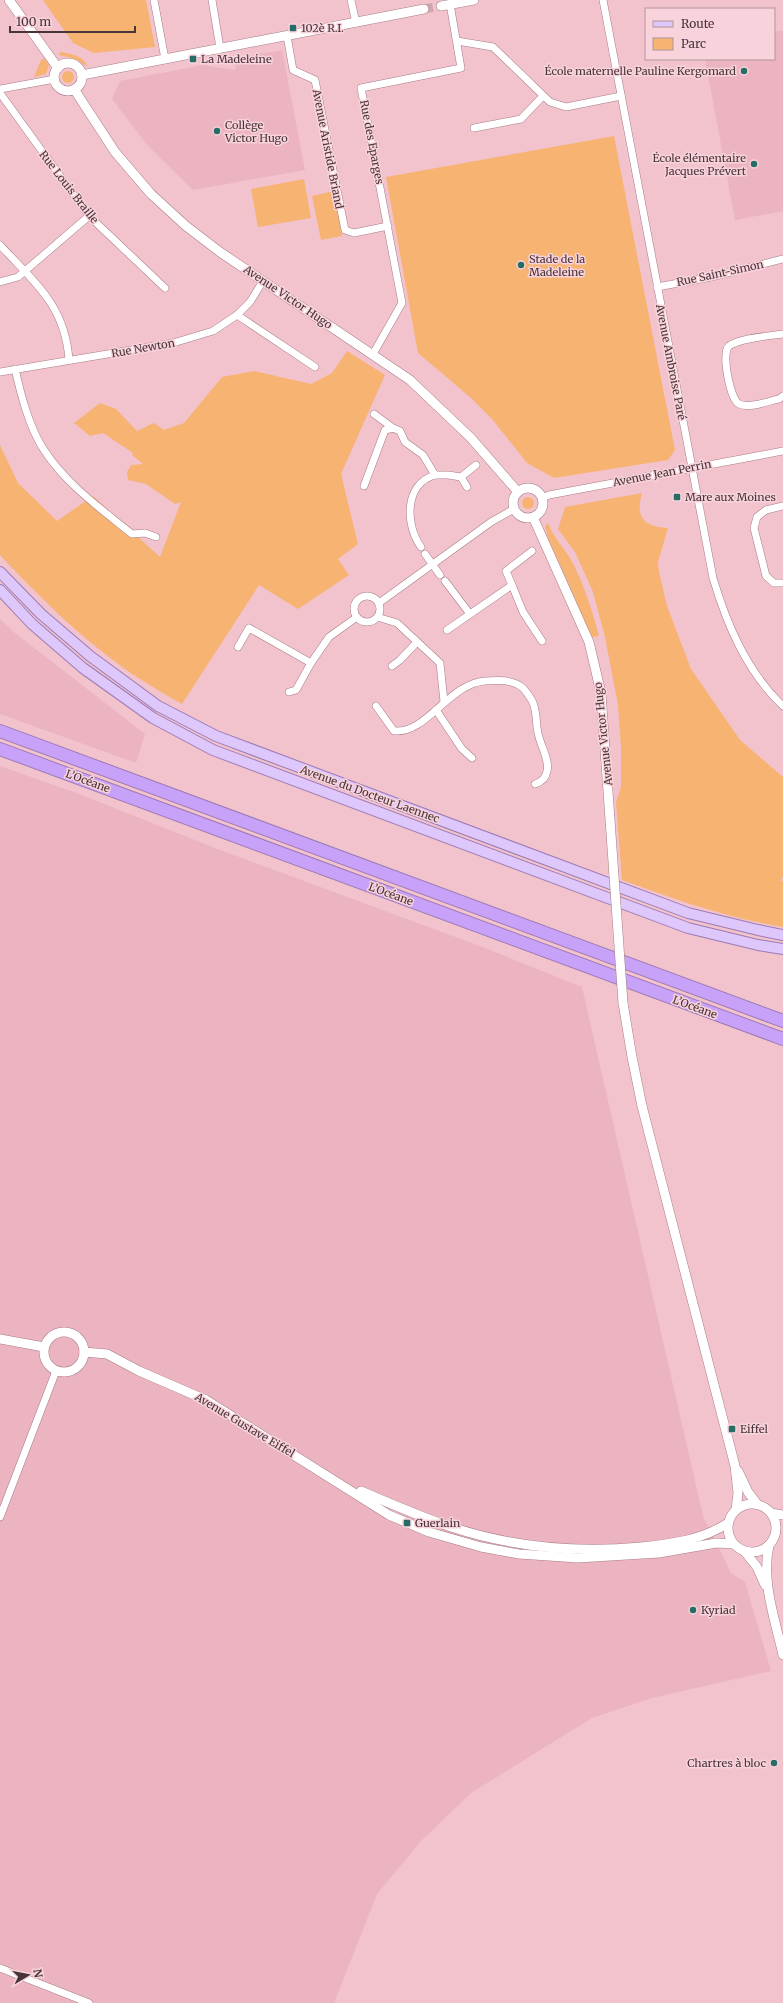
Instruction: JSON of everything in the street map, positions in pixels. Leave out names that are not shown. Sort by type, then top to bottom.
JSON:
[{"type":"highway","name":"L’Océane","points":[[0,731],[783,1021]]},
{"type":"highway","name":"L’Océane","points":[[0,749],[783,1039]]},
{"type":"main road","points":[[9,0],[58,68]]},
{"type":"main road","points":[[446,4],[474,0]]},
{"type":"main road","points":[[82,75],[424,9]]},
{"type":"main road","points":[[65,63],[74,64],[82,75],[81,82],[74,89],[62,89],[55,79],[58,68],[65,63]]},
{"type":"main road","name":"Avenue Victor Hugo","points":[[74,89],[115,152],[151,194],[186,226],[220,252],[410,380],[440,406],[471,438],[518,492]]},
{"type":"main road","points":[[527,488],[536,491],[542,498],[542,508],[537,515],[533,517],[528,518],[519,516],[514,509],[513,499],[518,492],[527,488]]},
{"type":"main road","name":"Avenue Victor Hugo","points":[[533,517],[589,642],[601,693],[623,1004],[632,1057],[642,1106],[735,1466]]},
{"type":"main road","name":"Avenue du Docteur Laennec","points":[[0,572],[41,614],[90,656],[158,706],[216,736],[688,913],[783,935]]},
{"type":"main road","name":"Avenue du Docteur Laennec","points":[[0,590],[32,624],[83,668],[153,718],[213,750],[688,928],[758,945],[783,949]]},
{"type":"main road","points":[[70,1332],[80,1340],[84,1352],[83,1359],[75,1369],[69,1372],[56,1371],[47,1364],[44,1358],[44,1347],[51,1336],[57,1333],[70,1332]]},
{"type":"main road","points":[[0,1339],[44,1347]]},
{"type":"main road","name":"Avenue Gustave Eiffel","points":[[84,1352],[107,1354],[139,1371],[206,1400],[390,1515],[429,1532],[481,1547],[519,1554],[586,1558],[659,1553],[716,1543],[733,1544]]},
{"type":"main road","points":[[735,1466],[748,1492],[757,1504],[771,1513],[783,1515]]},
{"type":"main road","points":[[735,1466],[738,1494],[736,1510],[728,1523],[728,1534],[733,1544],[745,1552],[756,1567],[768,1590]]},
{"type":"main road","name":"Avenue Gustave Eiffel","points":[[334,1480],[453,1528],[500,1540],[540,1546],[581,1550],[662,1545],[713,1533],[728,1523]]},
{"type":"main road","points":[[736,1510],[746,1505],[757,1504]]},
{"type":"main road","points":[[745,1552],[760,1551],[769,1545],[779,1531],[771,1513]]},
{"type":"main road","points":[[431,1527],[453,1528]]},
{"type":"main road","points":[[769,1545],[766,1565],[768,1590],[783,1655]]},
{"type":"street","points":[[154,0],[165,59]]},
{"type":"street","points":[[212,0],[220,48]]},
{"type":"street","points":[[351,0],[356,23]]},
{"type":"street","name":"Avenue Ambroise Paré","points":[[603,0],[713,578],[723,610],[737,642],[756,674],[783,706]]},
{"type":"street","name":"Rue des Eparges","points":[[373,354],[402,303],[361,88],[461,68],[457,41],[446,4]]},
{"type":"street","name":"Avenue Aristide Briand","points":[[287,36],[293,70],[315,80],[345,230],[354,233],[388,226]]},
{"type":"street","points":[[457,41],[493,47],[550,102],[566,107],[621,96]]},
{"type":"street","points":[[0,89],[55,79]]},
{"type":"street","name":"Rue Louis Braille","points":[[0,93],[89,216],[165,288]]},
{"type":"street","points":[[474,128],[521,119],[543,96]]},
{"type":"street","points":[[0,282],[18,277],[89,216]]},
{"type":"street","points":[[0,245],[57,310],[66,336],[69,360]]},
{"type":"street","name":"Rue Saint-Simon","points":[[657,287],[711,277],[783,259]]},
{"type":"street","name":"Rue Newton","points":[[0,372],[172,343],[213,331],[238,315],[250,302],[263,280]]},
{"type":"street","points":[[238,315],[315,367]]},
{"type":"street","points":[[783,334],[736,342],[728,348],[724,356],[733,396],[738,403],[745,405],[779,399],[783,396]]},
{"type":"street","points":[[15,369],[25,404],[43,449],[67,479],[132,534],[145,533],[156,537]]},
{"type":"street","points":[[374,414],[393,428],[400,431],[405,442],[423,455],[435,475]]},
{"type":"street","points":[[364,486],[385,430],[393,428]]},
{"type":"street","name":"Avenue Jean Perrin","points":[[542,498],[549,495],[783,451]]},
{"type":"street","points":[[421,547],[415,539],[410,526],[411,501],[416,488],[426,478],[435,475],[461,477],[476,465]]},
{"type":"street","points":[[461,477],[467,487]]},
{"type":"street","points":[[783,506],[766,510],[757,517],[754,528],[766,576],[774,583],[783,583]]},
{"type":"street","points":[[379,603],[491,522],[514,509]]},
{"type":"street","points":[[532,551],[506,571],[524,612],[542,641]]},
{"type":"street","points":[[426,554],[470,614]]},
{"type":"street","points":[[447,630],[512,585]]},
{"type":"street","points":[[370,596],[379,603],[380,612],[369,622],[361,620],[357,616],[354,608],[358,600],[362,597],[370,596]]},
{"type":"street","points":[[289,692],[296,690],[311,663],[329,637],[357,616]]},
{"type":"street","points":[[377,616],[397,623],[440,663],[444,702]]},
{"type":"street","points":[[238,647],[249,628],[311,663]]},
{"type":"street","points":[[392,666],[400,660],[417,642]]},
{"type":"street","points":[[376,706],[394,732],[403,732],[415,726],[450,697],[472,684],[483,681],[510,681],[522,688],[534,705],[537,733],[547,760],[547,771],[541,782],[535,784]]},
{"type":"street","points":[[436,710],[462,749],[472,758]]},
{"type":"street","points":[[0,1517],[56,1371]]},
{"type":"street","points":[[0,1968],[89,2003]]},
{"type":"shaded area","name":"École élémentaire Jacques Prévert","points":[[783,30],[783,211],[735,220],[705,60],[775,60],[775,32]]},
{"type":"shaded area","name":"Collège Victor Hugo","points":[[282,50],[305,170],[193,190],[147,145],[112,99],[120,81],[208,64],[208,66],[235,70],[237,58]]},
{"type":"shaded area","points":[[0,619],[15,633],[145,734],[136,763],[0,714]]},
{"type":"shaded area","points":[[0,766],[82,795],[215,848],[480,946],[582,987],[703,1516],[731,1573],[745,1582],[771,1671],[652,1698],[592,1718],[471,1793],[421,1841],[377,1894],[334,2003],[0,2003]]},
{"type":"green space","points":[[43,0],[146,0],[155,47],[94,53],[73,43]]},
{"type":"green space","points":[[60,52],[72,54],[80,58],[88,67],[75,59],[59,55]]},
{"type":"green space","points":[[44,58],[49,65],[46,74],[34,77],[41,60]]},
{"type":"green space","points":[[66,71],[70,71],[74,77],[70,83],[66,83],[62,79],[62,75]]},
{"type":"green space","name":"Stade de la Madeleine","points":[[614,136],[675,450],[668,460],[554,478],[527,463],[492,419],[471,398],[418,353],[386,177]]},
{"type":"green space","points":[[304,179],[311,218],[258,227],[251,189]]},
{"type":"green space","points":[[334,191],[342,236],[321,240],[312,196]]},
{"type":"green space","points":[[347,351],[385,375],[341,474],[358,544],[338,559],[349,575],[298,609],[259,585],[182,704],[140,679],[102,652],[32,589],[0,555],[0,445],[18,483],[57,521],[93,496],[160,557],[181,502],[175,504],[146,484],[128,480],[127,472],[131,465],[143,464],[132,455],[133,453],[103,433],[90,436],[74,423],[100,403],[116,409],[137,431],[154,423],[164,430],[184,423],[222,377],[254,371],[311,384],[332,373]]},
{"type":"green space","points":[[642,493],[640,508],[643,519],[647,523],[668,528],[658,562],[659,572],[667,606],[691,669],[740,740],[783,777],[783,876],[781,881],[783,881],[783,927],[742,919],[721,913],[681,901],[622,880],[616,802],[621,787],[621,747],[618,705],[605,637],[593,592],[575,552],[558,529],[565,507]]},
{"type":"green space","points":[[528,497],[532,499],[534,503],[532,507],[528,509],[524,507],[522,503],[524,499]]},
{"type":"green space","points":[[548,523],[571,560],[580,578],[599,636],[592,637],[549,540],[545,527]]},
{"type":"tunnel","points":[[424,9],[441,6]]},
{"type":"place","name":"102è R.I.","points":[[293,28]]},
{"type":"place","name":"La Madeleine","points":[[193,59]]},
{"type":"place","name":"École maternelle Pauline Kergomard","points":[[744,71]]},
{"type":"place","name":"Collège Victor Hugo","points":[[217,131]]},
{"type":"place","name":"École élémentaire Jacques Prévert","points":[[754,164]]},
{"type":"place","name":"Stade de la Madeleine","points":[[521,265]]},
{"type":"place","name":"Mare aux Moines","points":[[677,497]]},
{"type":"place","name":"Eiffel","points":[[732,1429]]},
{"type":"place","name":"Guerlain","points":[[407,1523]]},
{"type":"place","name":"Kyriad","points":[[693,1610]]},
{"type":"place","name":"Chartres à bloc","points":[[774,1763]]}]
